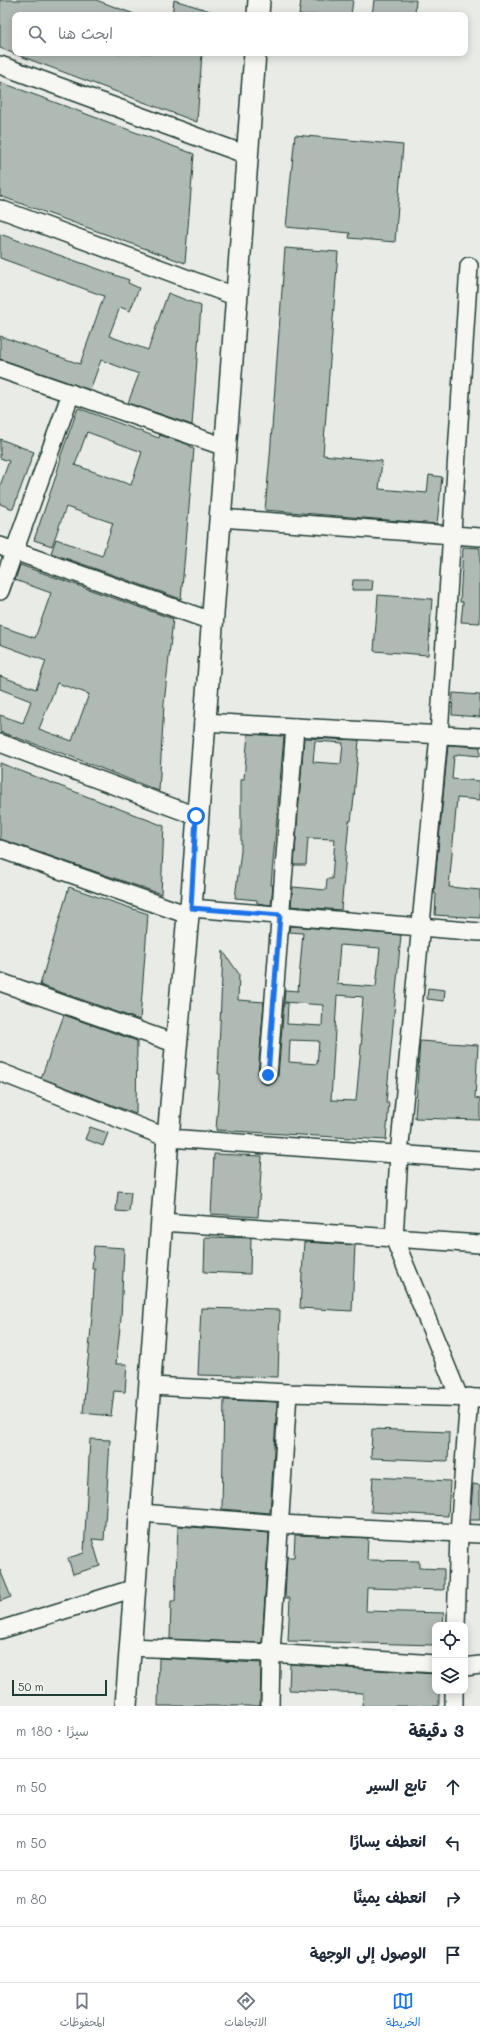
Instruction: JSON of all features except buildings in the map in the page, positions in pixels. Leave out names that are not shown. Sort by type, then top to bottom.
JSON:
[{"type":"main road","points":[[258,12],[259,0]]},
{"type":"main road","points":[[126,1706],[129,1647],[151,1386],[168,1138],[189,911],[255,56]]},
{"type":"street","points":[[0,65],[247,155]]},
{"type":"street","points":[[0,210],[236,297]]},
{"type":"street","points":[[456,1622],[459,1533],[470,1397],[394,1238],[399,1155],[439,735],[469,266]]},
{"type":"street","points":[[0,368],[225,447]]},
{"type":"street","points":[[0,591],[7,548],[71,393]]},
{"type":"street","points":[[220,518],[480,537]]},
{"type":"street","points":[[7,548],[212,621]]},
{"type":"street","points":[[204,722],[480,737]]},
{"type":"street","points":[[268,1075],[295,727]]},
{"type":"street","points":[[0,743],[196,816]]},
{"type":"street","points":[[0,849],[189,911],[280,915],[480,932]]},
{"type":"street","points":[[0,982],[177,1044]]},
{"type":"street","points":[[0,1072],[168,1138],[480,1160]]},
{"type":"street","points":[[162,1222],[480,1244]]},
{"type":"street","points":[[151,1386],[288,1393],[470,1397]]},
{"type":"street","points":[[270,1706],[288,1393]]},
{"type":"street","points":[[141,1513],[280,1524],[480,1534]]},
{"type":"street","points":[[0,1630],[135,1588]]},
{"type":"street","points":[[129,1647],[272,1653],[432,1664]]},
{"type":"street","points":[[468,1667],[480,1665]]},
{"type":"street","points":[[454,1694],[454,1706]]},
{"type":"route","points":[[196,816],[191,908],[280,915],[268,1075]]}]
